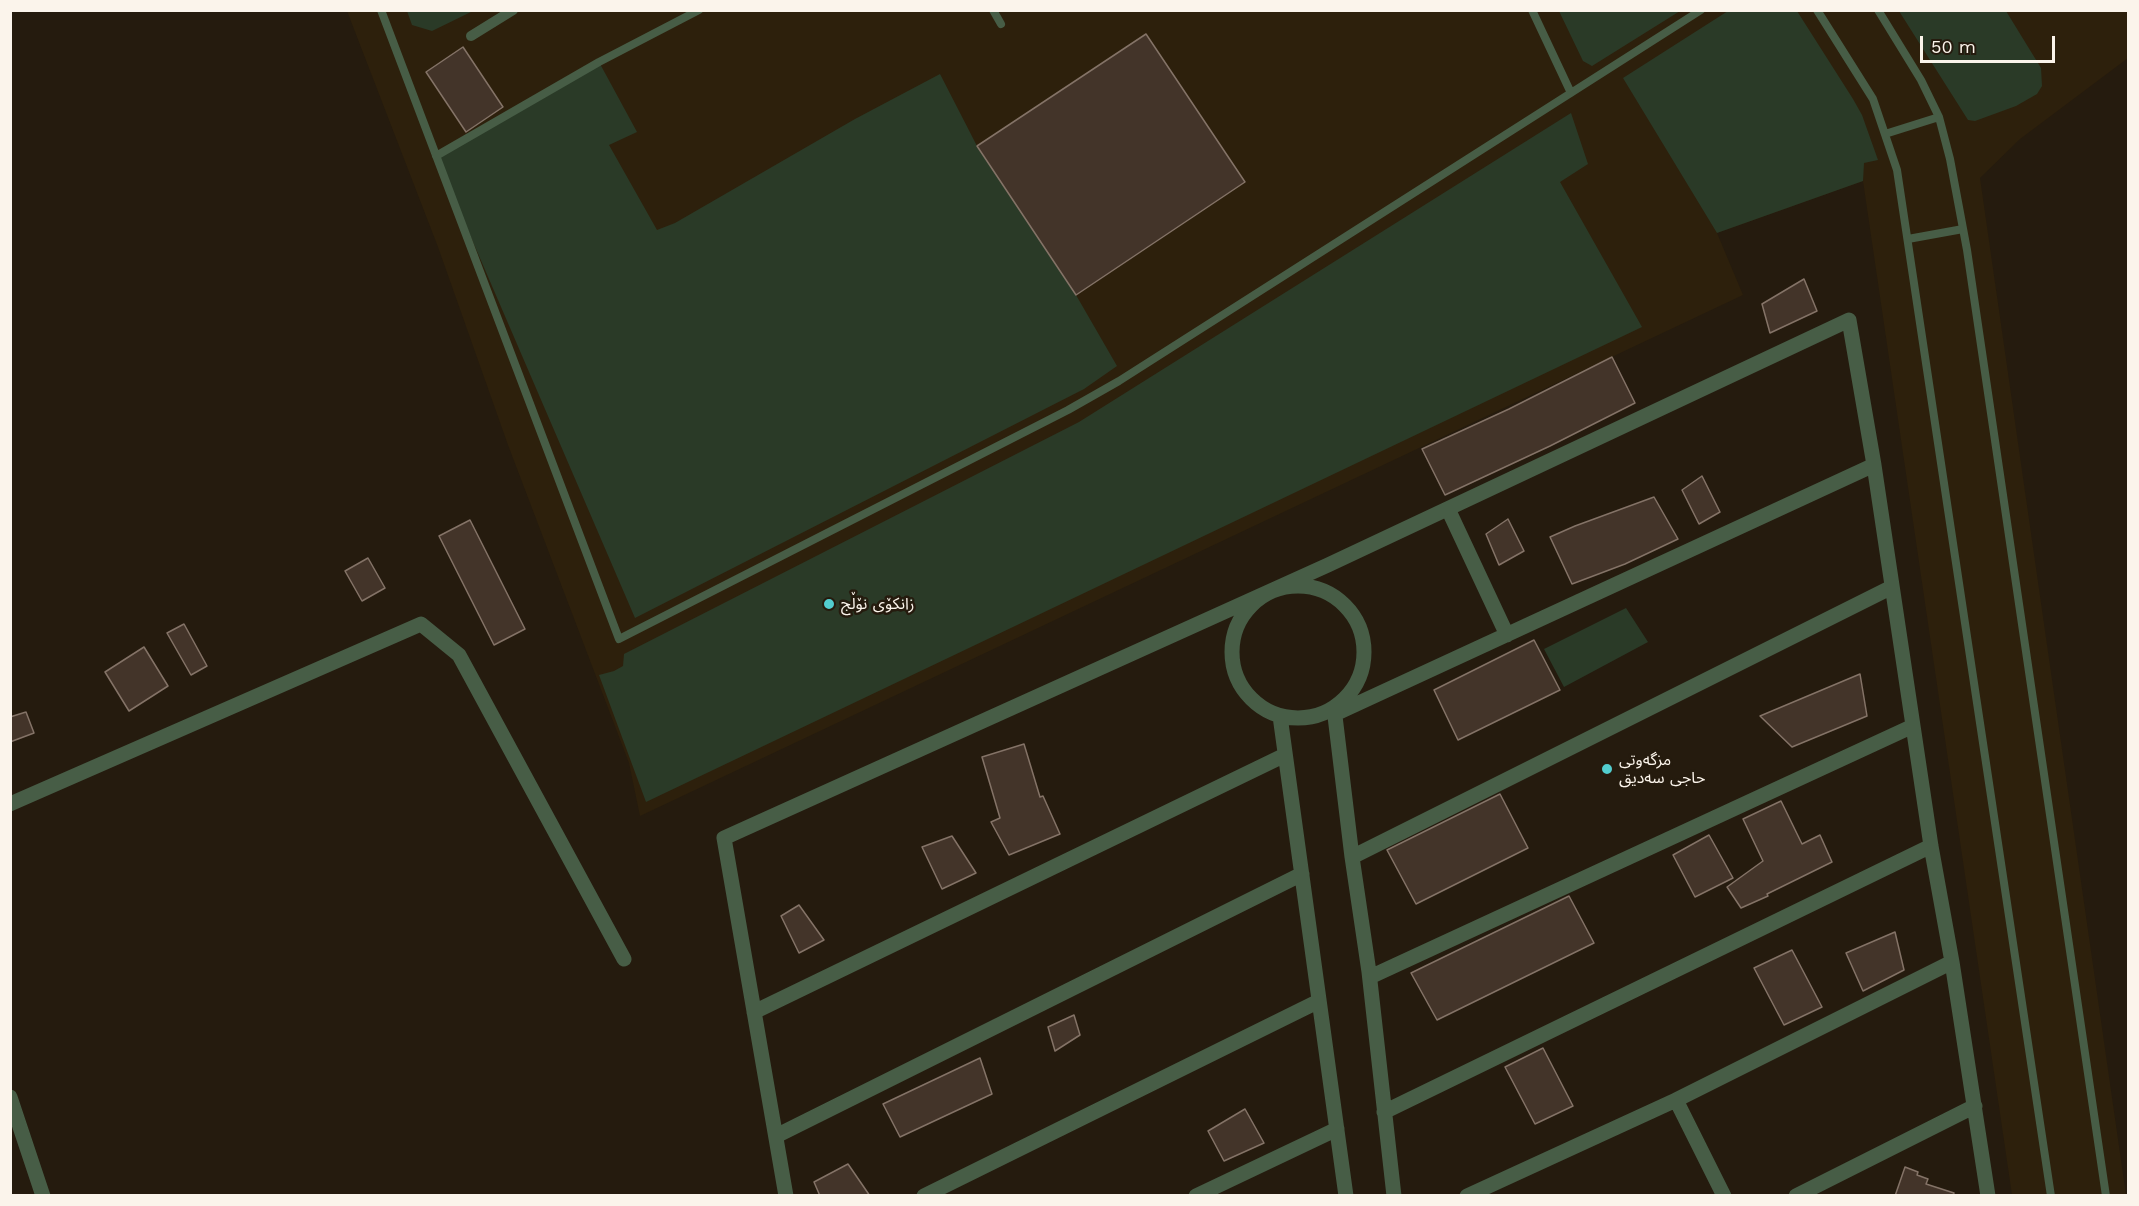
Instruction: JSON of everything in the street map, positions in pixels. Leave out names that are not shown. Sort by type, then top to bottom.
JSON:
[{"type":"street","points":[[471,36],[513,10]]},
{"type":"street","points":[[786,1196],[724,838],[1277,588],[1849,320],[1874,465],[1931,846],[1952,962],[1988,1196]]},
{"type":"street","points":[[1394,1196],[1370,977],[1352,857],[1335,711],[1350,694],[1360,675],[1365,654],[1362,633],[1353,614],[1338,598],[1319,588],[1298,585],[1277,588],[1258,598],[1243,613],[1234,632],[1231,653],[1235,674],[1245,693],[1261,708],[1280,716],[1299,719],[1317,716],[1335,711],[1507,635],[1874,465]]},
{"type":"street","points":[[1448,509],[1507,635]]},
{"type":"street","points":[[1352,857],[1892,587]]},
{"type":"street","points":[[10,804],[421,624],[459,655],[624,959]]},
{"type":"street","points":[[1280,716],[1346,1196]]},
{"type":"street","points":[[1370,977],[1913,726]]},
{"type":"street","points":[[754,1012],[1286,755]]},
{"type":"street","points":[[1384,1112],[1931,846]]},
{"type":"street","points":[[776,1136],[1302,874]]},
{"type":"street","points":[[1467,1196],[1676,1100],[1952,962]]},
{"type":"street","points":[[924,1196],[1319,1001]]},
{"type":"street","points":[[10,1097],[43,1196]]},
{"type":"street","points":[[1676,1100],[1724,1196]]},
{"type":"street","points":[[1796,1196],[1975,1106]]},
{"type":"street","points":[[1196,1196],[1337,1129]]},
{"type":"lane","points":[[381,10],[619,639],[1119,381],[1701,10]]},
{"type":"lane","points":[[436,156],[599,62],[699,10]]},
{"type":"lane","points":[[993,10],[1001,24]]},
{"type":"lane","points":[[1532,10],[1570,93]]},
{"type":"lane","points":[[1817,10],[1873,99],[1898,170],[2051,1196]]},
{"type":"lane","points":[[1878,10],[1921,80],[1939,117],[1950,159],[1963,229],[2106,1196]]},
{"type":"lane","points":[[1885,134],[1939,117]]},
{"type":"lane","points":[[1908,239],[1963,229]]},
{"type":"shaded area","name":"زانکۆی نۆڵج","points":[[347,11],[2128,11],[2128,58],[2020,139],[1980,178],[2126,1195],[2012,1195],[1863,181],[1717,233],[1743,295],[640,816],[629,763],[508,445],[438,247]]},
{"type":"green space","points":[[407,11],[473,11],[432,31],[412,25]]},
{"type":"green space","points":[[1559,11],[1680,11],[1592,66],[1583,61]]},
{"type":"green space","points":[[1728,11],[1797,11],[1862,115],[1878,160],[1864,163],[1863,181],[1717,233],[1623,78]]},
{"type":"green space","points":[[1899,11],[2006,11],[2041,68],[2042,86],[2037,94],[2016,106],[1975,121],[1968,120]]},
{"type":"green space","points":[[599,62],[637,132],[609,145],[657,230],[675,223],[855,119],[940,74],[977,146],[1076,295],[1117,366],[1084,389],[635,618],[436,156]]},
{"type":"green space","points":[[1571,113],[1588,164],[1560,182],[1642,327],[646,802],[599,675],[623,666],[624,654],[1079,422]]},
{"type":"green space","points":[[1626,608],[1648,642],[1564,687],[1544,649]]},
{"type":"building","points":[[1146,34],[1245,182],[1076,295],[977,146]]},
{"type":"building","points":[[463,47],[503,107],[466,132],[426,72]]},
{"type":"building","points":[[1804,279],[1817,311],[1770,333],[1762,304]]},
{"type":"building","points":[[1612,357],[1635,403],[1445,495],[1422,449],[1509,409]]},
{"type":"building","points":[[1702,476],[1720,512],[1699,524],[1682,490]]},
{"type":"building","points":[[1654,497],[1678,539],[1625,564],[1572,584],[1550,537]]},
{"type":"building","points":[[1508,519],[1524,551],[1499,565],[1486,534]]},
{"type":"building","points":[[470,520],[525,629],[494,645],[439,536]]},
{"type":"building","points":[[368,558],[385,588],[362,601],[345,571]]},
{"type":"building","points":[[184,624],[207,666],[191,675],[167,633]]},
{"type":"building","points":[[1534,640],[1560,690],[1458,740],[1434,690]]},
{"type":"building","points":[[144,647],[168,686],[129,711],[105,672]]},
{"type":"building","points":[[1860,674],[1867,716],[1792,747],[1760,716]]},
{"type":"building","points":[[26,712],[34,733],[10,742],[10,717]]},
{"type":"building","points":[[1024,744],[1040,797],[1043,796],[1060,834],[1009,855],[991,822],[1000,818],[982,757]]},
{"type":"building","points":[[1500,794],[1528,848],[1416,904],[1387,850]]},
{"type":"building","points":[[1781,801],[1802,844],[1820,835],[1832,862],[1741,908],[1727,887],[1763,861],[1743,819]]},
{"type":"building","points":[[1709,835],[1733,878],[1695,897],[1673,855]]},
{"type":"building","points":[[952,836],[976,873],[942,889],[922,847]]},
{"type":"building","points":[[1569,896],[1594,943],[1437,1020],[1411,973]]},
{"type":"building","points":[[799,905],[824,940],[799,953],[781,916]]},
{"type":"building","points":[[1895,932],[1904,970],[1863,991],[1846,953]]},
{"type":"building","points":[[1792,950],[1822,1007],[1784,1025],[1754,968]]},
{"type":"building","points":[[1074,1015],[1080,1035],[1055,1051],[1048,1027]]},
{"type":"building","points":[[1543,1048],[1573,1106],[1535,1124],[1505,1067]]},
{"type":"building","points":[[980,1058],[992,1094],[900,1137],[883,1104]]},
{"type":"building","points":[[1245,1109],[1264,1143],[1224,1161],[1208,1131]]},
{"type":"building","points":[[848,1164],[870,1196],[820,1196],[814,1182]]},
{"type":"building","points":[[1905,1167],[1928,1179],[1926,1184],[1954,1193],[1953,1196],[1895,1196]]},
{"type":"place","name":"زانکۆی نۆڵج","points":[[829,604]]},
{"type":"place","name":"مزگەوتی حاجی سەدیق","points":[[1607,769]]}]
